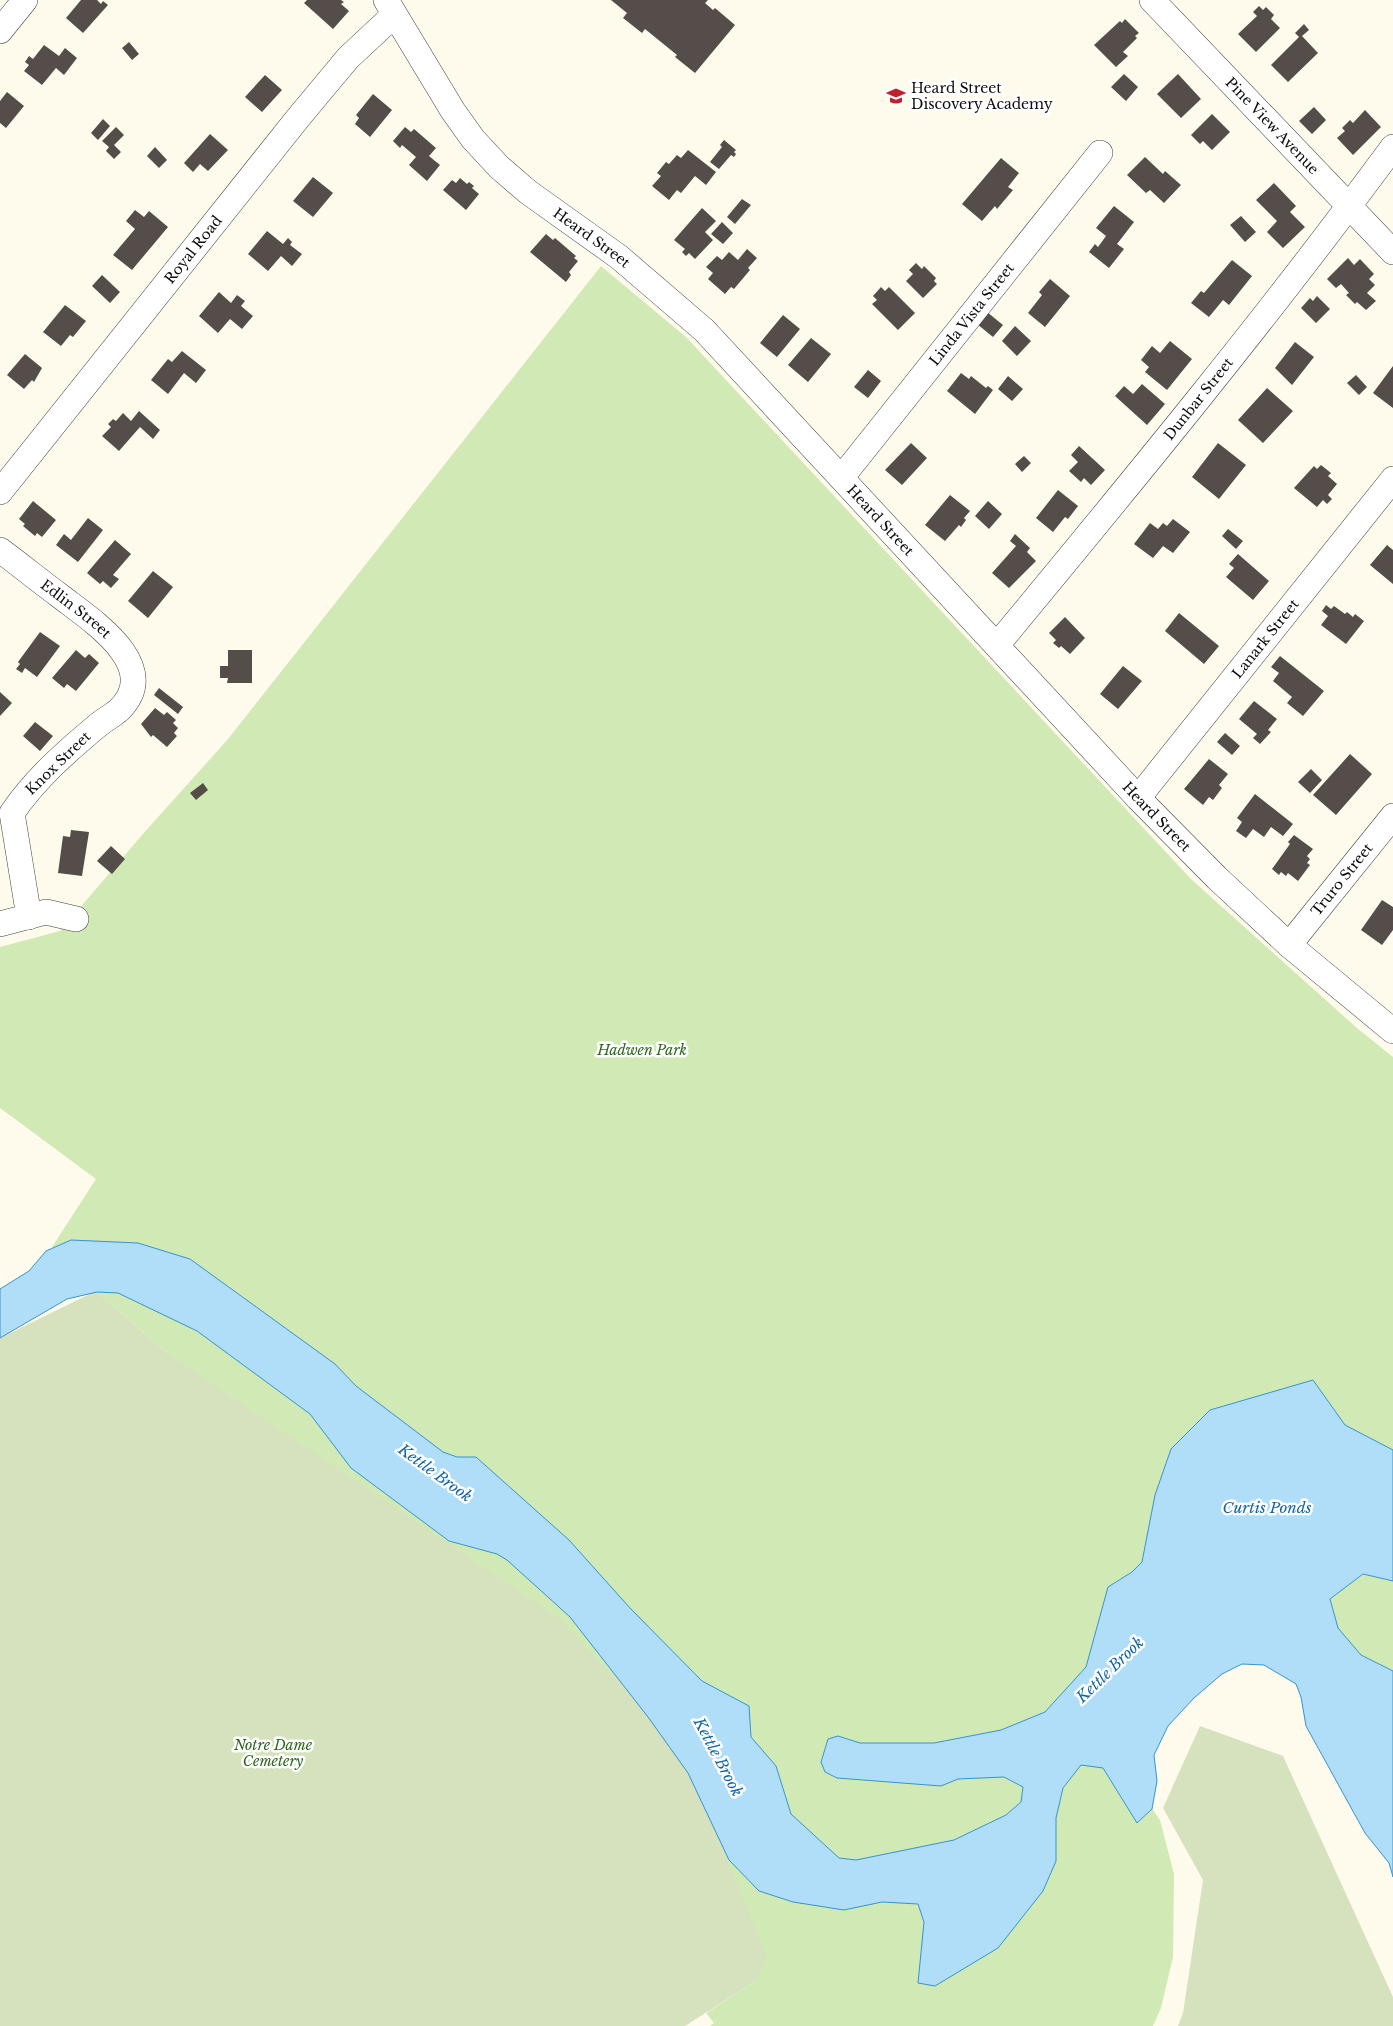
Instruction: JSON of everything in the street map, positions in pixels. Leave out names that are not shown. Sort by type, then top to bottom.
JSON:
[{"type":"street","points":[[0,31],[25,0]]},
{"type":"street","name":"Pine View Avenue","points":[[1152,0],[1393,252]]},
{"type":"street","name":"Heard Street","points":[[390,7],[468,132],[499,167],[528,192],[619,257],[704,330],[1138,798],[1216,878],[1289,945],[1393,1031]]},
{"type":"street","name":"Royal Road","points":[[0,492],[298,118],[390,7]]},
{"type":"street","name":"Dunbar Street","points":[[997,645],[1196,399],[1349,206],[1393,147]]},
{"type":"street","name":"Linda Vista Street","points":[[842,477],[1100,153]]},
{"type":"street","name":"Lanark Street","points":[[1138,798],[1393,480]]},
{"type":"street","name":"Edlin Street","points":[[0,550],[103,629],[122,650],[131,668],[132,682]]},
{"type":"street","name":"Knox Street","points":[[29,917],[12,813],[26,792],[51,767],[100,723],[119,709],[133,688],[132,682]]},
{"type":"street","name":"Truro Street","points":[[1289,945],[1393,816]]},
{"type":"street","points":[[0,924],[46,912],[76,919]]},
{"type":"green space","name":"Hadwen Park","points":[[601,266],[686,337],[1191,879],[1357,1028],[1393,1057],[1393,1546],[1174,1710],[1153,1755],[1150,1797],[1153,1810],[1160,1820],[1174,1874],[1173,1957],[1161,2008],[1153,2026],[710,2026],[714,2023],[706,2013],[757,1980],[167,1353],[96,1291],[52,1247],[96,1179],[0,1108],[0,947],[60,931],[142,835],[228,739]],"holes":[[[1087,1755],[1063,1788],[1056,1818],[1056,1861],[920,1982]]]},
{"type":"green space","name":"Notre Dame Cemetery","points":[[96,1291],[167,1353],[560,1619],[683,1752],[767,1957],[757,1980],[685,2026],[0,2026],[0,1338]]},
{"type":"green space","points":[[1363,1574],[1393,1581],[1393,1671],[1361,1655],[1338,1628],[1330,1599]]},
{"type":"green space","points":[[1200,1726],[1283,1756],[1393,1997],[1393,2026],[1178,2026],[1183,2013],[1203,1880],[1163,1808]]},
{"type":"water","points":[[71,1240],[138,1243],[190,1259],[335,1364],[356,1386],[443,1452],[457,1457],[476,1457],[569,1540],[630,1608],[702,1681],[749,1706],[751,1737],[776,1766],[791,1814],[839,1858],[856,1860],[954,1840],[1006,1815],[1021,1802],[1023,1787],[1004,1777],[958,1779],[941,1786],[837,1778],[825,1772],[821,1762],[828,1739],[838,1736],[860,1743],[934,1743],[1001,1730],[1045,1712],[1086,1667],[1108,1587],[1132,1572],[1142,1562],[1155,1495],[1171,1449],[1210,1410],[1313,1380],[1345,1425],[1393,1450],[1393,1581],[1363,1574],[1330,1599],[1338,1628],[1361,1655],[1393,1671],[1393,1877],[1389,1863],[1365,1833],[1306,1726],[1301,1697],[1296,1684],[1264,1665],[1242,1664],[1222,1674],[1194,1698],[1168,1726],[1154,1755],[1157,1781],[1152,1809],[1137,1823],[1103,1768],[1081,1765],[1063,1788],[1056,1818],[1056,1861],[1043,1891],[998,1948],[935,1986],[918,1983],[924,1922],[918,1904],[882,1902],[844,1910],[793,1902],[759,1891],[729,1860],[688,1773],[648,1717],[570,1617],[507,1560],[497,1554],[449,1541],[351,1468],[310,1414],[197,1331],[118,1293],[97,1292],[67,1299],[0,1338],[0,1289],[29,1271],[46,1251]]},
{"type":"building","points":[[81,0],[97,0],[101,4],[103,1],[108,5],[83,33],[66,18]]},
{"type":"building","points":[[307,0],[341,0],[344,2],[341,4],[349,11],[333,29],[304,3]]},
{"type":"building","points":[[611,0],[708,0],[705,3],[713,10],[715,8],[735,25],[695,73],[675,57],[677,55],[645,29],[642,33],[623,18],[627,13]]},
{"type":"building","points":[[1259,6],[1263,10],[1266,7],[1274,15],[1271,19],[1280,28],[1256,52],[1238,34],[1257,16],[1253,12]]},
{"type":"building","points":[[1125,19],[1139,33],[1135,36],[1137,38],[1123,52],[1128,56],[1116,67],[1094,45],[1120,21],[1122,23]]},
{"type":"building","points":[[1304,24],[1309,30],[1302,36],[1318,53],[1288,82],[1271,65],[1299,37],[1295,33]]},
{"type":"building","points":[[129,42],[139,54],[132,60],[122,48]]},
{"type":"building","points":[[44,45],[59,56],[65,48],[77,58],[64,75],[56,68],[42,85],[24,71],[29,65],[25,62],[29,56],[33,59]]},
{"type":"building","points":[[1124,74],[1138,87],[1126,101],[1111,87]]},
{"type":"building","points":[[1178,74],[1201,99],[1181,118],[1157,94]]},
{"type":"building","points":[[265,75],[282,90],[262,112],[245,97]]},
{"type":"building","points":[[7,92],[24,106],[6,128],[0,123],[0,101]]},
{"type":"building","points":[[373,94],[392,110],[370,137],[355,124],[359,118],[356,115]]},
{"type":"building","points":[[1314,107],[1326,120],[1312,134],[1299,121]]},
{"type":"building","points":[[1365,110],[1381,127],[1353,155],[1337,138],[1345,131],[1342,128],[1350,120],[1353,123]]},
{"type":"building","points":[[1212,114],[1230,132],[1212,150],[1203,141],[1200,144],[1191,135]]},
{"type":"building","points":[[103,119],[110,126],[98,140],[91,133]]},
{"type":"building","points":[[116,127],[124,135],[114,145],[121,152],[114,159],[106,151],[109,147],[102,141]]},
{"type":"building","points":[[405,127],[411,132],[414,129],[436,148],[429,156],[440,165],[427,181],[409,165],[416,157],[402,145],[400,148],[393,141]]},
{"type":"building","points":[[210,134],[228,150],[208,171],[200,164],[193,172],[184,163]]},
{"type":"building","points":[[724,140],[736,150],[734,152],[736,154],[734,157],[731,155],[719,169],[710,162],[722,147],[720,145]]},
{"type":"building","points":[[155,147],[167,160],[159,168],[147,156]]},
{"type":"building","points":[[688,150],[716,172],[706,185],[695,176],[681,193],[677,190],[669,200],[652,186],[661,176],[657,173],[666,162],[669,164],[677,155],[681,158]]},
{"type":"building","points":[[1145,157],[1163,174],[1165,171],[1181,185],[1164,203],[1150,190],[1146,193],[1127,175]]},
{"type":"building","points":[[1001,158],[1019,173],[1008,187],[1013,190],[997,209],[995,206],[982,221],[962,204]]},
{"type":"building","points":[[313,177],[333,193],[313,217],[293,201]]},
{"type":"building","points":[[460,178],[467,184],[469,182],[474,186],[472,188],[479,194],[466,210],[443,190],[452,180],[456,183]]},
{"type":"building","points":[[1274,183],[1296,206],[1290,212],[1305,227],[1283,248],[1267,232],[1277,221],[1256,200]]},
{"type":"building","points":[[742,199],[751,205],[735,224],[727,217]]},
{"type":"building","points":[[1114,206],[1134,222],[1117,244],[1124,249],[1109,268],[1089,252],[1095,244],[1098,247],[1106,236],[1096,228]]},
{"type":"building","points":[[702,208],[716,221],[705,232],[713,240],[695,259],[689,253],[686,256],[682,252],[685,249],[674,240]]},
{"type":"building","points":[[135,210],[144,217],[149,211],[168,227],[132,270],[113,255],[135,229],[126,221]]},
{"type":"building","points":[[1241,216],[1256,232],[1245,242],[1230,225]]},
{"type":"building","points":[[722,222],[733,233],[723,244],[711,234]]},
{"type":"building","points":[[267,231],[283,244],[288,238],[292,242],[290,245],[302,254],[292,266],[281,256],[268,271],[248,254]]},
{"type":"building","points":[[546,234],[553,240],[555,238],[576,256],[574,258],[578,261],[569,272],[571,275],[566,282],[530,252]]},
{"type":"building","points":[[747,249],[757,258],[748,268],[750,270],[734,289],[731,287],[725,294],[708,279],[713,273],[706,267],[717,256],[722,260],[729,252],[738,260]]},
{"type":"building","points":[[1348,258],[1354,265],[1360,259],[1374,274],[1369,279],[1375,285],[1367,293],[1376,301],[1366,310],[1357,302],[1355,304],[1346,295],[1349,293],[1341,284],[1336,288],[1327,279]]},
{"type":"building","points":[[1232,260],[1252,276],[1229,305],[1223,300],[1209,317],[1191,303],[1201,291],[1204,293]]},
{"type":"building","points":[[916,263],[922,269],[924,266],[936,278],[934,281],[937,284],[923,298],[906,281],[913,274],[909,270]]},
{"type":"building","points":[[102,275],[120,292],[110,303],[92,286]]},
{"type":"building","points":[[1050,279],[1070,296],[1045,327],[1028,313],[1042,295],[1039,292]]},
{"type":"building","points":[[881,287],[885,291],[889,287],[915,313],[898,330],[872,304],[877,300],[873,296]]},
{"type":"building","points":[[219,292],[231,303],[237,295],[245,301],[241,306],[253,316],[242,329],[230,319],[218,333],[199,316]]},
{"type":"building","points":[[1317,296],[1330,309],[1316,323],[1301,308],[1310,298],[1313,301]]},
{"type":"building","points":[[65,305],[86,321],[73,337],[70,335],[61,346],[43,332]]},
{"type":"building","points":[[987,312],[1003,325],[993,337],[977,324]]},
{"type":"building","points":[[783,315],[800,329],[777,357],[760,343]]},
{"type":"building","points":[[1015,326],[1031,341],[1017,356],[1002,341]]},
{"type":"building","points":[[811,338],[831,354],[808,382],[788,365]]},
{"type":"building","points":[[1170,341],[1192,359],[1167,390],[1145,372],[1149,367],[1141,360],[1152,346],[1160,353]]},
{"type":"building","points":[[1295,342],[1314,357],[1292,385],[1275,368]]},
{"type":"building","points":[[182,351],[206,370],[196,383],[184,373],[168,394],[151,380],[168,359],[172,362]]},
{"type":"building","points":[[25,354],[42,368],[34,382],[32,380],[24,389],[7,375]]},
{"type":"building","points":[[1393,366],[1393,408],[1373,393]]},
{"type":"building","points":[[868,370],[881,381],[868,398],[854,387]]},
{"type":"building","points":[[961,373],[969,379],[971,376],[986,388],[988,386],[993,390],[975,414],[947,391]]},
{"type":"building","points":[[1356,375],[1367,387],[1359,395],[1347,383]]},
{"type":"building","points":[[1008,376],[1023,389],[1012,401],[998,389]]},
{"type":"building","points":[[1142,384],[1165,404],[1147,425],[1115,396],[1124,386],[1133,394]]},
{"type":"building","points":[[1267,388],[1293,411],[1263,443],[1238,420]]},
{"type":"building","points":[[139,411],[160,430],[153,439],[140,427],[119,451],[102,436],[111,427],[108,424],[113,419],[116,421],[123,413],[131,421]]},
{"type":"building","points":[[911,443],[927,458],[902,485],[885,470]]},
{"type":"building","points":[[1218,443],[1246,465],[1219,499],[1192,477]]},
{"type":"building","points":[[1079,446],[1105,470],[1091,485],[1084,478],[1081,482],[1069,471],[1078,462],[1071,455]]},
{"type":"building","points":[[1024,456],[1031,463],[1022,472],[1015,464]]},
{"type":"building","points":[[1321,465],[1331,473],[1328,476],[1337,484],[1328,495],[1332,499],[1327,504],[1323,500],[1317,507],[1294,488],[1314,466],[1317,469]]},
{"type":"building","points":[[1058,490],[1078,506],[1068,519],[1065,517],[1053,532],[1036,518]]},
{"type":"building","points":[[950,495],[970,511],[964,518],[966,520],[961,527],[959,525],[945,541],[925,525]]},
{"type":"building","points":[[33,501],[56,520],[42,537],[37,533],[35,536],[23,526],[25,524],[19,519]]},
{"type":"building","points":[[988,501],[1002,514],[989,529],[975,516]]},
{"type":"building","points":[[88,518],[103,530],[78,562],[56,545],[64,534],[71,540]]},
{"type":"building","points":[[1173,519],[1190,532],[1173,553],[1163,546],[1153,558],[1134,544],[1150,523],[1158,529],[1163,523],[1167,526]]},
{"type":"building","points":[[1228,529],[1243,541],[1236,549],[1222,536]]},
{"type":"building","points":[[1015,534],[1030,548],[1027,552],[1036,561],[1009,588],[992,573],[1016,546],[1010,541]]},
{"type":"building","points":[[115,540],[131,554],[113,575],[119,579],[111,588],[103,581],[100,584],[87,573]]},
{"type":"building","points":[[1387,545],[1393,550],[1393,584],[1370,565]]},
{"type":"building","points":[[1238,554],[1269,581],[1253,600],[1226,577],[1234,568],[1229,564]]},
{"type":"building","points":[[153,571],[173,587],[148,618],[128,601]]},
{"type":"building","points":[[1326,605],[1331,609],[1334,606],[1353,617],[1355,614],[1364,621],[1346,644],[1321,625],[1328,616],[1322,611]]},
{"type":"building","points":[[1179,613],[1219,646],[1204,664],[1165,631]]},
{"type":"building","points":[[1065,617],[1085,638],[1070,654],[1061,646],[1059,648],[1053,643],[1056,640],[1049,633]]},
{"type":"building","points":[[40,632],[60,646],[37,677],[25,668],[22,673],[16,669],[20,664],[18,662]]},
{"type":"building","points":[[76,650],[85,658],[89,654],[99,663],[76,691],[67,684],[64,688],[52,678]]},
{"type":"building","points":[[228,650],[252,650],[252,683],[227,683],[228,678],[220,678],[220,666],[228,666]]},
{"type":"building","points":[[1280,656],[1324,691],[1303,716],[1287,703],[1292,697],[1273,681],[1279,673],[1271,667]]},
{"type":"building","points":[[1123,666],[1142,681],[1118,709],[1100,694]]},
{"type":"building","points":[[159,688],[183,707],[178,714],[154,695]]},
{"type":"building","points":[[0,692],[12,703],[0,716]]},
{"type":"building","points":[[1254,701],[1277,719],[1268,730],[1271,732],[1260,744],[1253,738],[1257,734],[1239,719]]},
{"type":"building","points":[[155,708],[164,715],[167,712],[176,720],[173,723],[178,728],[174,733],[177,736],[167,747],[153,735],[151,737],[141,724]]},
{"type":"building","points":[[35,722],[53,736],[40,751],[23,736]]},
{"type":"building","points":[[1225,733],[1240,746],[1232,755],[1217,742]]},
{"type":"building","points":[[1350,754],[1372,774],[1336,815],[1313,795]]},
{"type":"building","points":[[1209,759],[1228,774],[1219,785],[1222,788],[1213,800],[1209,797],[1203,805],[1184,789]]},
{"type":"building","points":[[1311,769],[1322,780],[1310,793],[1298,782]]},
{"type":"building","points":[[203,783],[208,790],[196,800],[190,793]]},
{"type":"building","points":[[1255,794],[1293,824],[1283,836],[1271,827],[1264,837],[1253,829],[1246,838],[1236,831],[1242,822],[1237,818]]},
{"type":"building","points":[[71,830],[89,832],[82,876],[58,873],[63,836],[70,837]]},
{"type":"building","points":[[1294,835],[1313,849],[1307,856],[1310,859],[1307,863],[1310,865],[1298,881],[1288,873],[1286,876],[1281,872],[1279,875],[1272,869],[1290,844],[1288,842]]},
{"type":"building","points":[[111,846],[125,859],[112,874],[97,861]]},
{"type":"building","points":[[1382,900],[1393,907],[1393,930],[1382,945],[1361,930]]},
{"type":"place","name":"Heard Street Discovery Academy","points":[[896,96]]},
{"type":"water label","name":"Kettle Brook","points":[[435,1473]]},
{"type":"water label","name":"Curtis Ponds","points":[[1267,1508]]},
{"type":"water label","name":"Kettle Brook","points":[[1110,1670]]},
{"type":"water label","name":"Kettle Brook","points":[[718,1757]]}]
